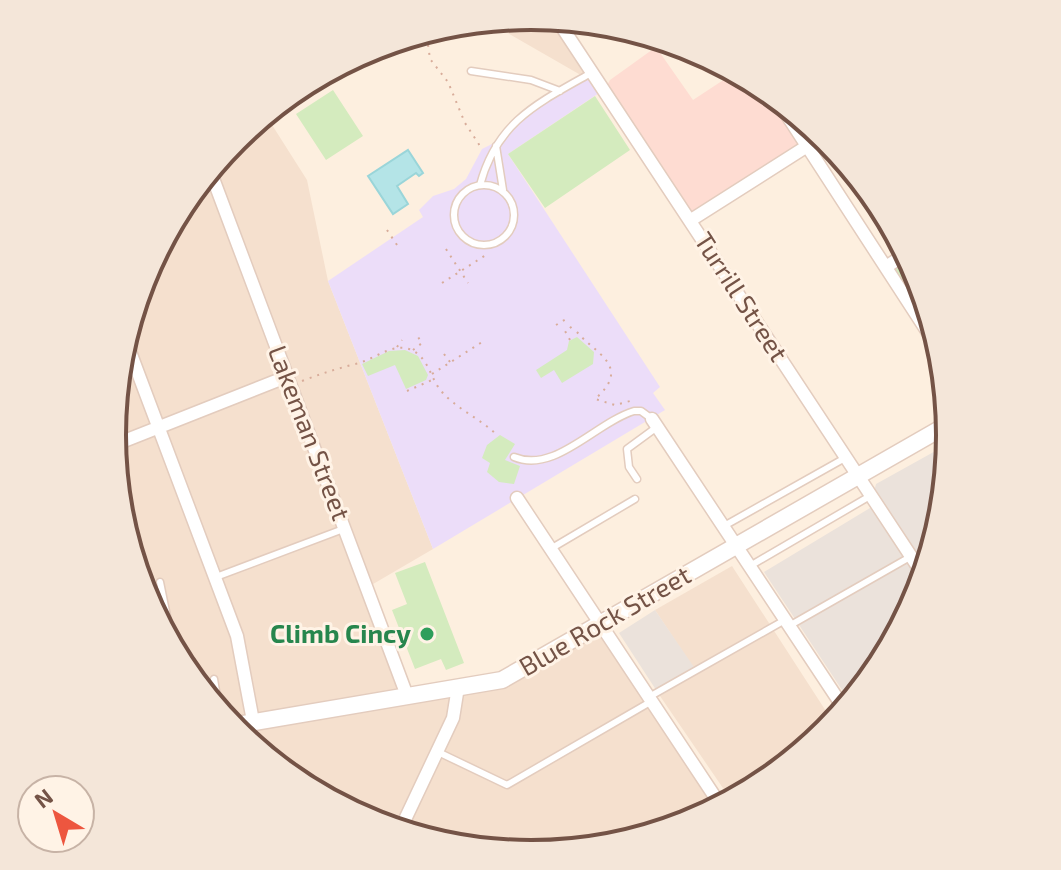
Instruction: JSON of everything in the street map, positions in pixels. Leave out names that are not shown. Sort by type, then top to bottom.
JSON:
[{"type":"street","name":"Turrill Street","points":[[565,32],[915,563]]},
{"type":"street","points":[[796,130],[918,316]]},
{"type":"street","points":[[691,220],[811,143]]},
{"type":"street","name":"Lakeman Street","points":[[214,182],[406,693]]},
{"type":"street","points":[[886,267],[896,260]]},
{"type":"street","points":[[133,359],[237,636],[253,721]]},
{"type":"street","points":[[126,440],[291,380]]},
{"type":"street","points":[[654,423],[838,699]]},
{"type":"street","name":"Blue Rock Street","points":[[246,723],[406,693],[502,680],[936,431]]},
{"type":"street","points":[[517,498],[714,796]]},
{"type":"street","points":[[405,820],[453,718],[458,687]]},
{"type":"lane","points":[[471,71],[531,80],[560,91]]},
{"type":"lane","points":[[496,142],[503,191],[514,209],[510,231],[493,244],[476,244],[459,232],[454,216],[460,197],[480,185],[496,142],[508,127],[591,73]]},
{"type":"lane","points":[[480,185],[503,191]]},
{"type":"lane","points":[[514,457],[528,463],[547,459],[628,413],[641,411],[654,423],[627,449],[628,463],[637,479]]},
{"type":"lane","points":[[724,526],[845,458]]},
{"type":"lane","points":[[750,566],[870,496]]},
{"type":"lane","points":[[552,548],[635,499]]},
{"type":"lane","points":[[216,577],[346,528]]},
{"type":"lane","points":[[438,752],[507,785],[651,699],[910,557]]},
{"type":"lane","points":[[160,582],[166,612]]},
{"type":"lane","points":[[214,679],[216,690]]},
{"type":"path","points":[[425,46],[482,149]]},
{"type":"path","points":[[387,230],[397,245]]},
{"type":"path","points":[[446,249],[468,283]]},
{"type":"path","points":[[442,283],[489,253]]},
{"type":"path","points":[[556,325],[568,318]]},
{"type":"path","points":[[570,340],[565,331],[573,326]]},
{"type":"path","points":[[577,332],[602,352],[608,366],[607,383],[595,399],[615,405],[634,400]]},
{"type":"path","points":[[413,351],[422,343],[418,337]]},
{"type":"path","points":[[397,348],[402,340]]},
{"type":"path","points":[[432,374],[482,342]]},
{"type":"path","points":[[291,380],[397,348],[413,351],[444,395],[476,415],[496,434]]},
{"type":"path","points":[[444,354],[450,363]]},
{"type":"path","points":[[407,391],[433,379]]},
{"type":"shaded area","points":[[504,31],[565,32],[605,89]]},
{"type":"shaded area","points":[[653,49],[658,50],[693,100],[724,79],[756,98],[811,144],[691,220],[605,89],[610,80]]},
{"type":"shaded area","points":[[591,73],[605,89],[508,154],[660,387],[653,393],[665,410],[433,549],[328,281],[423,217],[419,210],[433,196],[454,189],[466,179],[482,149],[496,142],[508,127]]},
{"type":"shaded area","points":[[272,124],[307,180],[328,281],[433,549],[368,587],[406,693],[502,680],[601,622],[714,796],[661,819],[583,837],[530,840],[478,837],[400,819],[351,798],[305,772],[263,739],[226,702],[194,660],[156,590],[139,540],[126,461],[129,382],[147,305],[180,232],[209,188]]},
{"type":"shaded area","points":[[935,451],[928,514],[905,590],[881,638],[843,692],[764,572],[870,508],[876,484]]},
{"type":"shaded area","points":[[732,566],[826,711],[777,756],[725,790],[660,696],[697,673],[655,610]]},
{"type":"shaded area","points":[[655,610],[698,673],[660,696],[619,633]]},
{"type":"green space","points":[[333,90],[363,136],[326,160],[296,114]]},
{"type":"green space","points":[[595,96],[630,150],[545,208],[508,154]]},
{"type":"green space","points":[[896,260],[918,316],[886,267]]},
{"type":"green space","points":[[577,337],[594,352],[593,364],[562,383],[554,370],[541,378],[536,370],[567,350],[569,341]]},
{"type":"green space","points":[[405,350],[418,356],[428,375],[426,380],[406,389],[395,365],[368,376],[362,364],[389,351]]},
{"type":"green space","points":[[500,435],[515,444],[505,460],[520,466],[514,484],[499,482],[487,472],[490,463],[482,458],[487,445]]},
{"type":"green space","name":"Climb Cincy","points":[[425,562],[464,663],[446,670],[441,659],[415,669],[392,610],[407,604],[395,573]]},
{"type":"water","points":[[408,150],[423,173],[419,176],[416,173],[397,186],[408,204],[393,214],[368,176]]},
{"type":"place","name":"Climb Cincy","points":[[427,634]]}]
